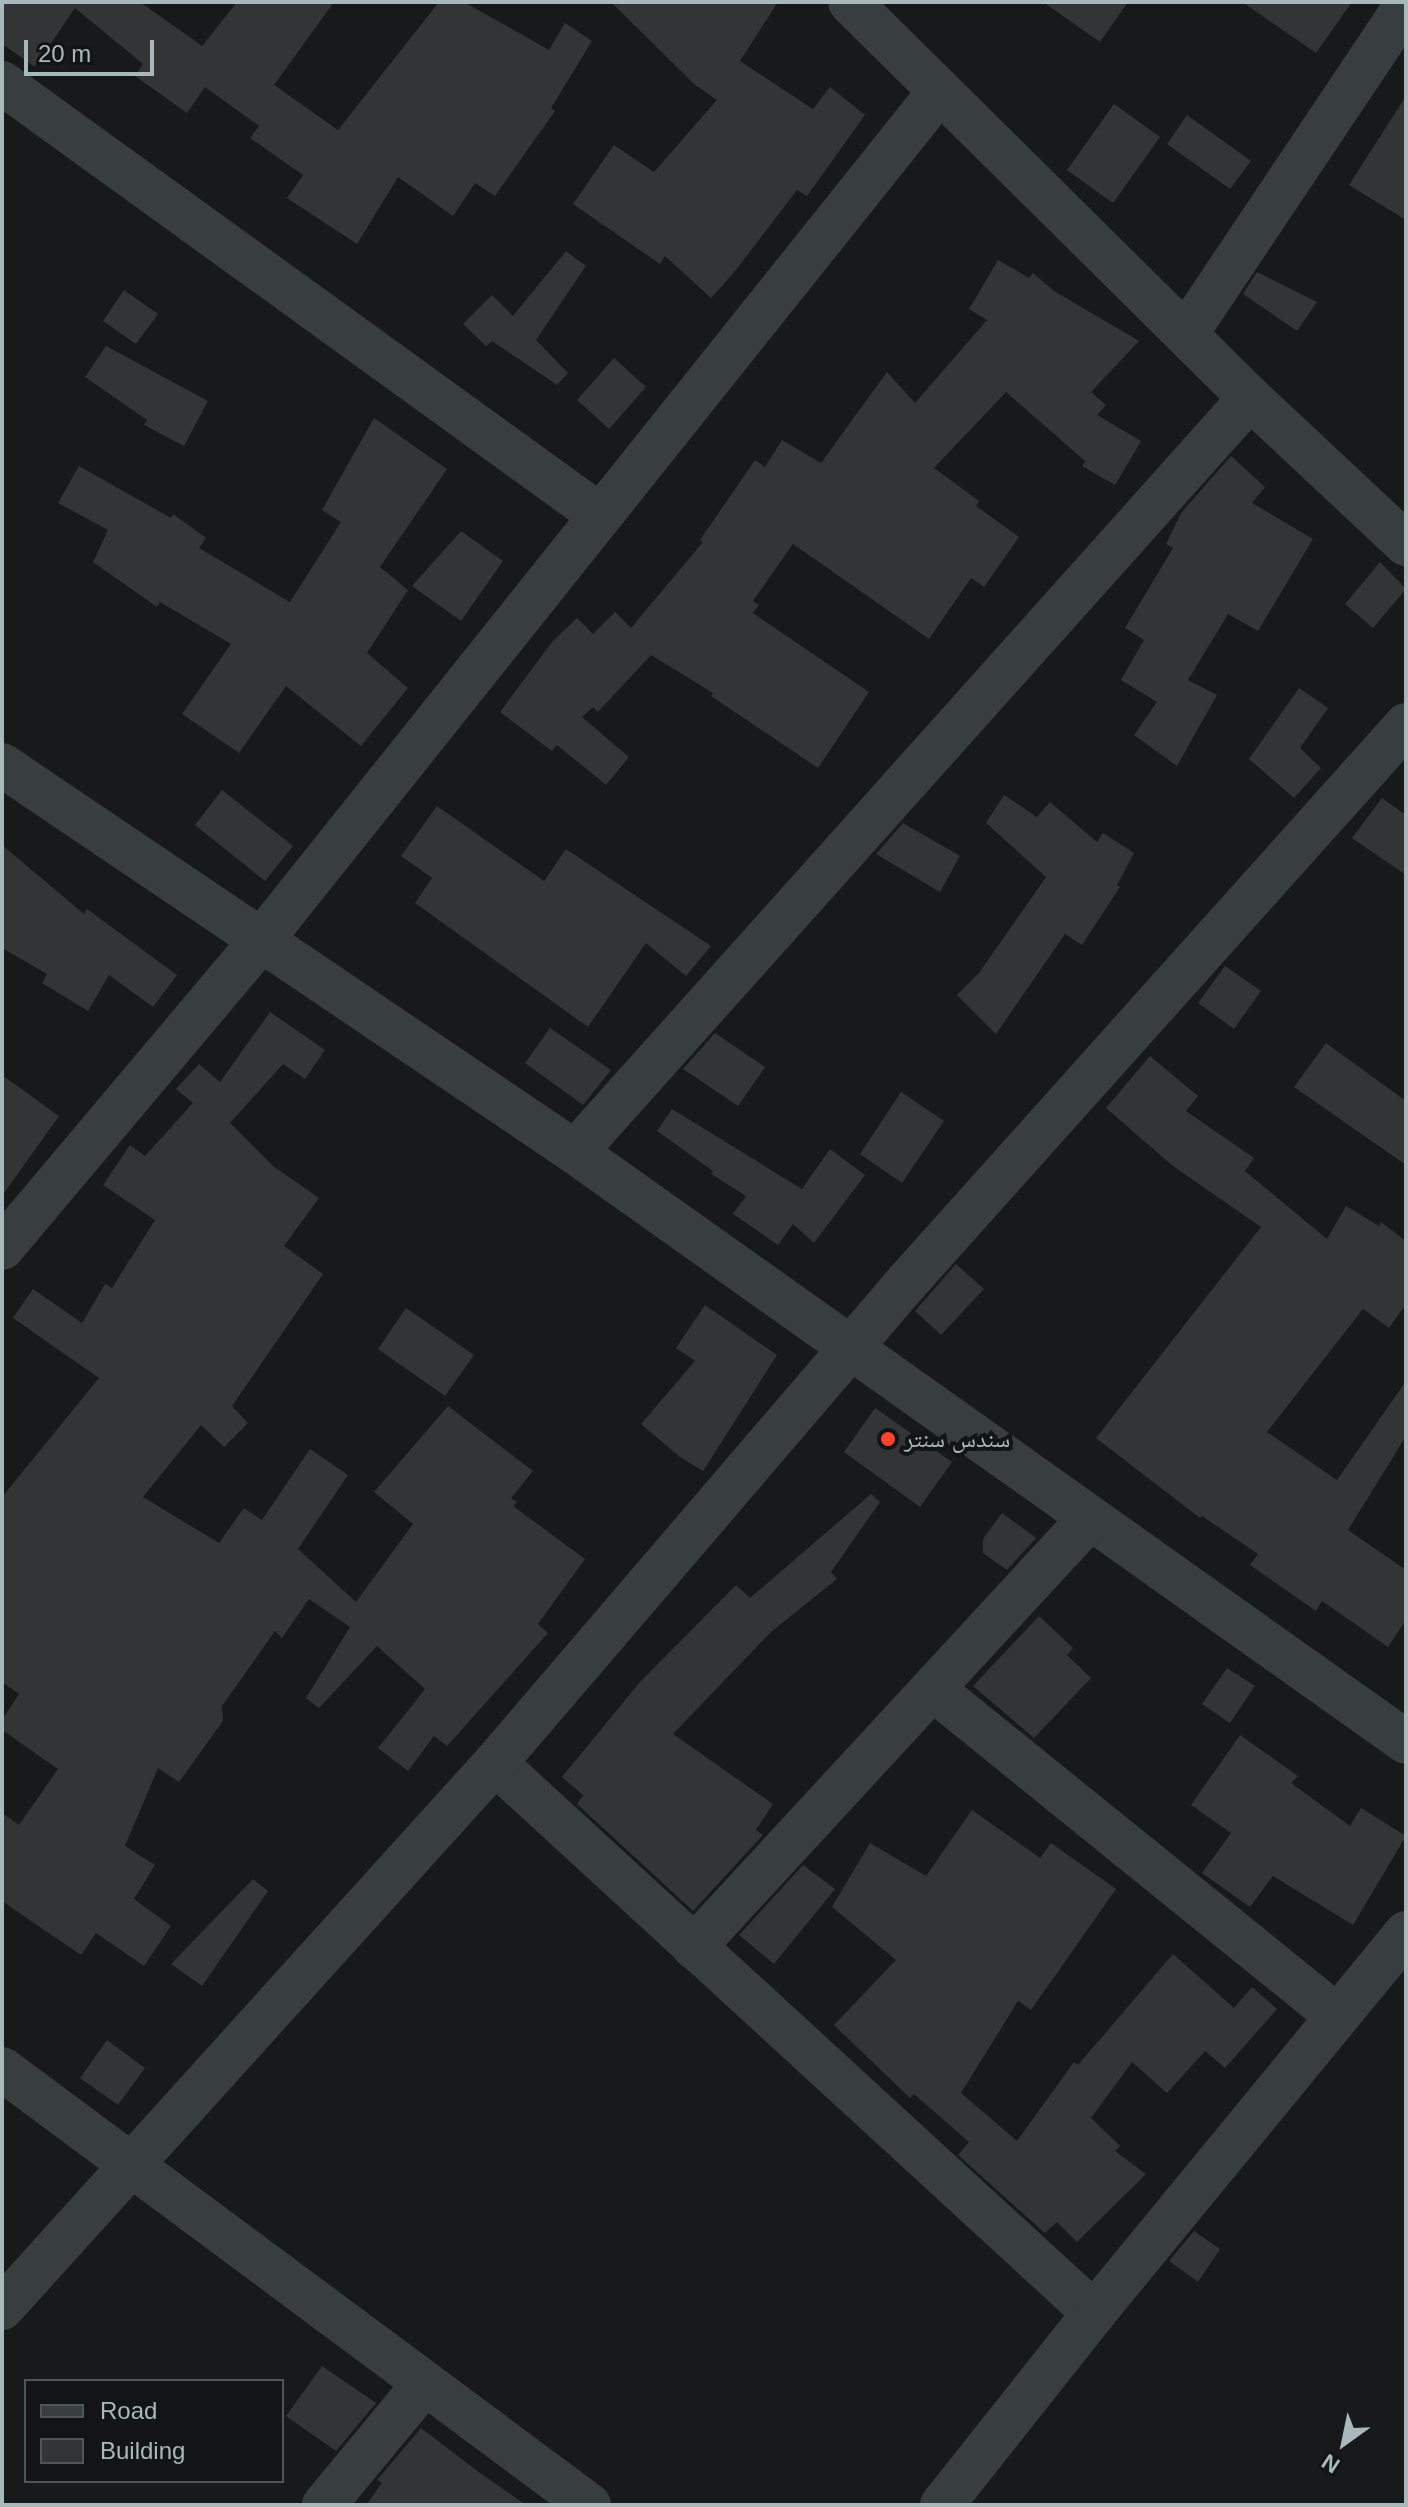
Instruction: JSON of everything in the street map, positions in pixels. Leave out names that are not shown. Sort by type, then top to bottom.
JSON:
[{"type":"street","points":[[850,2],[1250,398],[1406,544]]},
{"type":"street","points":[[1186,334],[1406,5]]},
{"type":"street","points":[[2,83],[598,514]]},
{"type":"street","points":[[2,1248],[260,942],[598,514],[939,92]]},
{"type":"street","points":[[575,1152],[1250,398]]},
{"type":"street","points":[[2,2308],[495,1763],[854,1348],[917,1270],[1406,725]]},
{"type":"street","points":[[2,765],[575,1152],[854,1348],[1089,1519],[1401,1728]]},
{"type":"street","points":[[694,1947],[1089,1519]]},
{"type":"street","points":[[934,1690],[1337,2016]]},
{"type":"street","points":[[495,1763],[1094,2313]]},
{"type":"street","points":[[942,2505],[1094,2313],[1406,1933]]},
{"type":"street","points":[[2,2069],[589,2505]]},
{"type":"street","points":[[324,2505],[425,2383]]},
{"type":"building","points":[[2,2],[140,2],[202,46],[237,2],[334,2],[274,85],[338,130],[439,2],[464,2],[549,50],[565,23],[592,41],[551,108],[555,111],[495,196],[475,183],[453,216],[398,177],[357,244],[287,198],[303,175],[250,138],[259,126],[205,87],[187,113],[135,76],[143,64],[75,8],[35,67],[2,44]]},
{"type":"building","points":[[611,2],[778,2],[740,61],[813,109],[830,87],[865,115],[807,196],[797,190],[711,298],[665,256],[660,264],[573,204],[614,145],[654,172],[717,100],[695,85]]},
{"type":"building","points":[[1043,2],[1128,2],[1100,42]]},
{"type":"building","points":[[1242,2],[1352,2],[1316,53]]},
{"type":"building","points":[[1406,96],[1406,220],[1349,185]]},
{"type":"building","points":[[1114,104],[1160,137],[1113,203],[1067,170]]},
{"type":"building","points":[[1187,115],[1251,161],[1230,189],[1167,144]]},
{"type":"building","points":[[566,251],[586,266],[536,340],[568,373],[557,385],[492,341],[486,346],[463,324],[492,295],[513,316]]},
{"type":"building","points":[[998,260],[1029,278],[1033,273],[1054,291],[1139,341],[1091,392],[1106,405],[1097,415],[1141,441],[1115,485],[1082,466],[1085,461],[1006,392],[934,468],[979,501],[976,506],[1019,537],[984,587],[971,578],[929,639],[793,544],[753,601],[759,605],[753,613],[869,692],[818,768],[711,696],[713,693],[651,655],[598,712],[593,707],[582,717],[629,757],[606,785],[557,745],[552,751],[500,712],[552,642],[577,618],[593,634],[615,612],[631,628],[703,542],[700,540],[755,460],[765,467],[782,440],[821,463],[887,372],[915,403],[987,320],[969,309]]},
{"type":"building","points":[[1257,272],[1317,302],[1297,331],[1243,294]]},
{"type":"building","points":[[124,290],[158,314],[136,344],[103,321]]},
{"type":"building","points":[[106,346],[208,401],[184,446],[144,425],[147,420],[85,377]]},
{"type":"building","points":[[614,358],[646,387],[609,429],[577,400]]},
{"type":"building","points":[[374,418],[447,469],[380,567],[408,590],[367,653],[408,688],[361,746],[286,686],[239,753],[182,714],[231,644],[160,602],[157,607],[93,562],[108,530],[58,503],[79,466],[171,518],[173,514],[206,538],[199,548],[290,602],[341,522],[322,510]]},
{"type":"building","points":[[1231,456],[1265,487],[1252,503],[1313,539],[1258,631],[1228,614],[1188,680],[1217,695],[1177,766],[1134,735],[1157,702],[1121,680],[1144,640],[1125,628],[1173,548],[1166,544],[1181,513]]},
{"type":"building","points":[[461,531],[503,561],[461,621],[412,586]]},
{"type":"building","points":[[1380,562],[1406,589],[1373,628],[1345,604]]},
{"type":"building","points":[[1299,688],[1328,708],[1300,748],[1321,768],[1294,798],[1249,759]]},
{"type":"building","points":[[222,790],[293,846],[265,881],[195,825]]},
{"type":"building","points":[[1004,795],[1037,817],[1050,802],[1097,842],[1103,833],[1134,853],[1117,885],[1120,887],[1082,945],[1065,934],[996,1034],[957,995],[979,973],[1046,877],[986,823]]},
{"type":"building","points":[[1382,798],[1406,815],[1406,875],[1352,838]]},
{"type":"building","points":[[437,806],[544,881],[566,849],[711,946],[686,976],[646,943],[588,1027],[415,903],[432,878],[401,856]]},
{"type":"building","points":[[903,823],[960,856],[940,892],[876,854]]},
{"type":"building","points":[[2,845],[84,914],[87,909],[177,975],[153,1007],[109,975],[88,1011],[42,983],[47,974],[2,948]]},
{"type":"building","points":[[1225,966],[1261,991],[1234,1029],[1198,1003]]},
{"type":"building","points":[[270,1012],[325,1050],[305,1079],[283,1064],[230,1123],[273,1166],[319,1198],[284,1246],[323,1274],[232,1406],[248,1423],[224,1447],[201,1425],[143,1497],[219,1543],[244,1508],[262,1520],[310,1449],[348,1475],[298,1549],[356,1602],[413,1524],[374,1492],[448,1406],[533,1471],[511,1498],[517,1502],[513,1506],[585,1559],[538,1624],[548,1633],[447,1746],[434,1736],[408,1771],[378,1748],[425,1689],[377,1646],[319,1708],[306,1698],[350,1627],[309,1599],[282,1638],[275,1631],[222,1706],[223,1721],[179,1782],[158,1768],[125,1846],[155,1865],[134,1899],[171,1926],[144,1966],[96,1933],[81,1955],[2,1901],[2,1813],[19,1825],[58,1769],[2,1730],[2,1720],[19,1694],[2,1682],[2,1497],[99,1378],[13,1318],[33,1289],[82,1323],[105,1284],[112,1288],[155,1220],[103,1185],[130,1145],[145,1156],[193,1103],[176,1089],[199,1064],[220,1082]]},
{"type":"building","points":[[550,1028],[611,1070],[583,1105],[525,1063]]},
{"type":"building","points":[[715,1033],[765,1067],[738,1106],[683,1069]]},
{"type":"building","points":[[1326,1043],[1406,1101],[1406,1165],[1294,1087]]},
{"type":"building","points":[[1150,1056],[1198,1096],[1186,1111],[1254,1158],[1245,1171],[1327,1239],[1346,1206],[1379,1226],[1381,1222],[1406,1241],[1406,1304],[1389,1328],[1363,1309],[1267,1432],[1337,1480],[1406,1381],[1406,1436],[1348,1530],[1406,1570],[1406,1620],[1388,1647],[1322,1601],[1316,1611],[1250,1565],[1258,1554],[1202,1516],[1200,1518],[1096,1438],[1261,1227],[1173,1166],[1106,1108]]},
{"type":"building","points":[[2,1075],[59,1116],[2,1196]]},
{"type":"building","points":[[901,1092],[944,1121],[902,1183],[860,1154]]},
{"type":"building","points":[[672,1109],[802,1189],[830,1149],[865,1175],[814,1243],[793,1224],[778,1245],[733,1214],[746,1196],[711,1174],[713,1171],[657,1131]]},
{"type":"building","points":[[956,1264],[984,1289],[941,1335],[915,1311]]},
{"type":"building","points":[[705,1305],[777,1355],[703,1471],[680,1457],[641,1424],[695,1361],[676,1348]]},
{"type":"building","points":[[406,1308],[474,1355],[445,1396],[378,1349]]},
{"type":"building","points":[[875,1408],[952,1462],[920,1507],[844,1452]]},
{"type":"building","points":[[871,1494],[880,1502],[831,1572],[837,1579],[771,1632],[673,1734],[773,1804],[756,1830],[763,1835],[693,1911],[577,1804],[583,1795],[562,1777],[640,1682],[736,1585],[750,1598]]},
{"type":"building","points":[[1002,1513],[1036,1538],[1007,1570],[983,1553],[983,1539]]},
{"type":"building","points":[[1039,1616],[1073,1648],[1067,1655],[1091,1678],[1034,1738],[973,1686]]},
{"type":"building","points":[[1227,1668],[1255,1686],[1230,1723],[1202,1704]]},
{"type":"building","points":[[1240,1735],[1298,1776],[1291,1783],[1350,1826],[1361,1808],[1406,1836],[1353,1925],[1273,1876],[1250,1907],[1202,1873],[1231,1833],[1191,1805]]},
{"type":"building","points":[[972,1810],[1040,1858],[1051,1843],[1116,1889],[1031,2010],[1018,2001],[961,2093],[1017,2141],[1074,2062],[1078,2065],[1173,1954],[1234,2008],[1252,1987],[1277,2009],[1225,2068],[1205,2051],[1167,2093],[1132,2062],[1091,2118],[1120,2146],[1115,2151],[1146,2174],[1077,2242],[1057,2222],[1045,2233],[1037,2226],[958,2155],[969,2142],[914,2094],[910,2098],[834,2025],[896,1960],[832,1907],[870,1843],[926,1876]]},
{"type":"building","points":[[803,1865],[835,1889],[774,1964],[739,1935]]},
{"type":"building","points":[[253,1879],[268,1891],[202,1986],[171,1964]]},
{"type":"building","points":[[107,2040],[145,2068],[118,2105],[80,2078]]},
{"type":"building","points":[[1194,2231],[1220,2249],[1198,2282],[1169,2261]]},
{"type":"building","points":[[322,2366],[376,2403],[336,2451],[286,2416]]},
{"type":"building","points":[[421,2428],[526,2505],[366,2505],[382,2483],[377,2480]]},
{"type":"place","name":"سندس سنتر","points":[[888,1439]]}]
